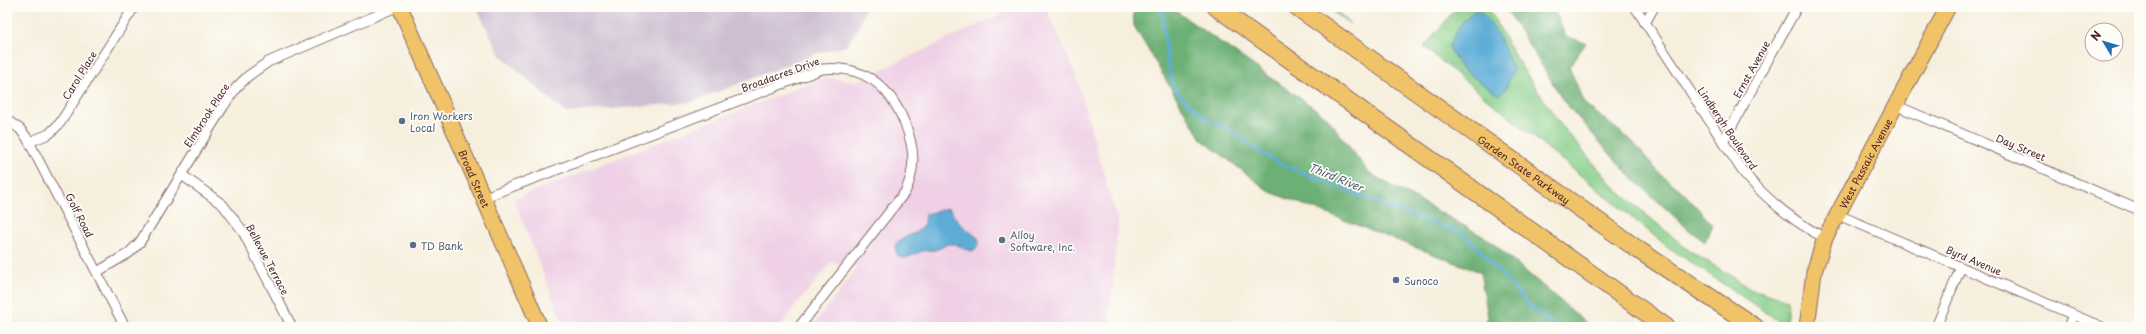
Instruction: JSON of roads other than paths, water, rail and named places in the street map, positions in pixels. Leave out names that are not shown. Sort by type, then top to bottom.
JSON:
[{"type":"highway","points":[[1216,7],[1666,327]]},
{"type":"highway","name":"Garden State Parkway","points":[[1297,7],[1634,246],[1706,296],[1755,327]]},
{"type":"main road","name":"Broad Street","points":[[400,7],[485,197],[540,327]]},
{"type":"main road","name":"West Passaic Avenue","points":[[1807,327],[1814,272],[1825,238],[1836,214],[1948,7]]},
{"type":"street","name":"Carol Place","points":[[29,142],[49,134],[60,123],[134,7]]},
{"type":"street","name":"Elmbrook Place","points":[[97,272],[129,253],[140,242],[223,107],[236,88],[248,76],[268,62],[396,7]]},
{"type":"street","name":"Lindbergh Boulevard","points":[[1635,7],[1743,172],[1760,192],[1800,225],[1825,238]]},
{"type":"street","points":[[1645,23],[1654,7]]},
{"type":"street","name":"Ernst Avenue","points":[[1723,142],[1797,7]]},
{"type":"street","name":"Broadacres Drive","points":[[485,197],[822,69],[854,70],[866,75],[882,85],[892,97],[900,112],[912,146],[913,172],[905,192],[799,327]]},
{"type":"street","name":"Day Street","points":[[1895,104],[2139,210]]},
{"type":"street","name":"Golf Road","points":[[7,120],[20,129],[29,142],[125,327]]},
{"type":"street","name":"Bellevue Terrace","points":[[182,175],[223,205],[242,230],[292,327]]},
{"type":"street","name":"Byrd Avenue","points":[[1836,214],[2102,327]]},
{"type":"street","points":[[1936,327],[1961,267]]},
{"type":"street","points":[[2068,327],[2073,315]]},
{"type":"water","points":[[1476,10],[1488,20],[1493,27],[1513,69],[1505,90],[1498,95],[1461,68],[1449,47],[1466,17]]},
{"type":"water","points":[[949,208],[959,223],[978,238],[979,242],[977,248],[970,251],[957,245],[949,244],[934,250],[924,250],[905,258],[899,256],[896,252],[895,245],[923,226],[925,214]]},
{"type":"waterway","name":"Third River","points":[[1162,7],[1167,59],[1174,89],[1205,118],[1234,131],[1249,145],[1279,163],[1391,208],[1462,233],[1478,248],[1529,305],[1556,327]]},
{"type":"place","name":"Iron Workers Local","points":[[402,121]]},
{"type":"place","name":"Alloy Software, Inc.","points":[[1002,240]]},
{"type":"place","name":"TD Bank","points":[[413,245]]},
{"type":"place","name":"Sunoco","points":[[1396,280]]}]
